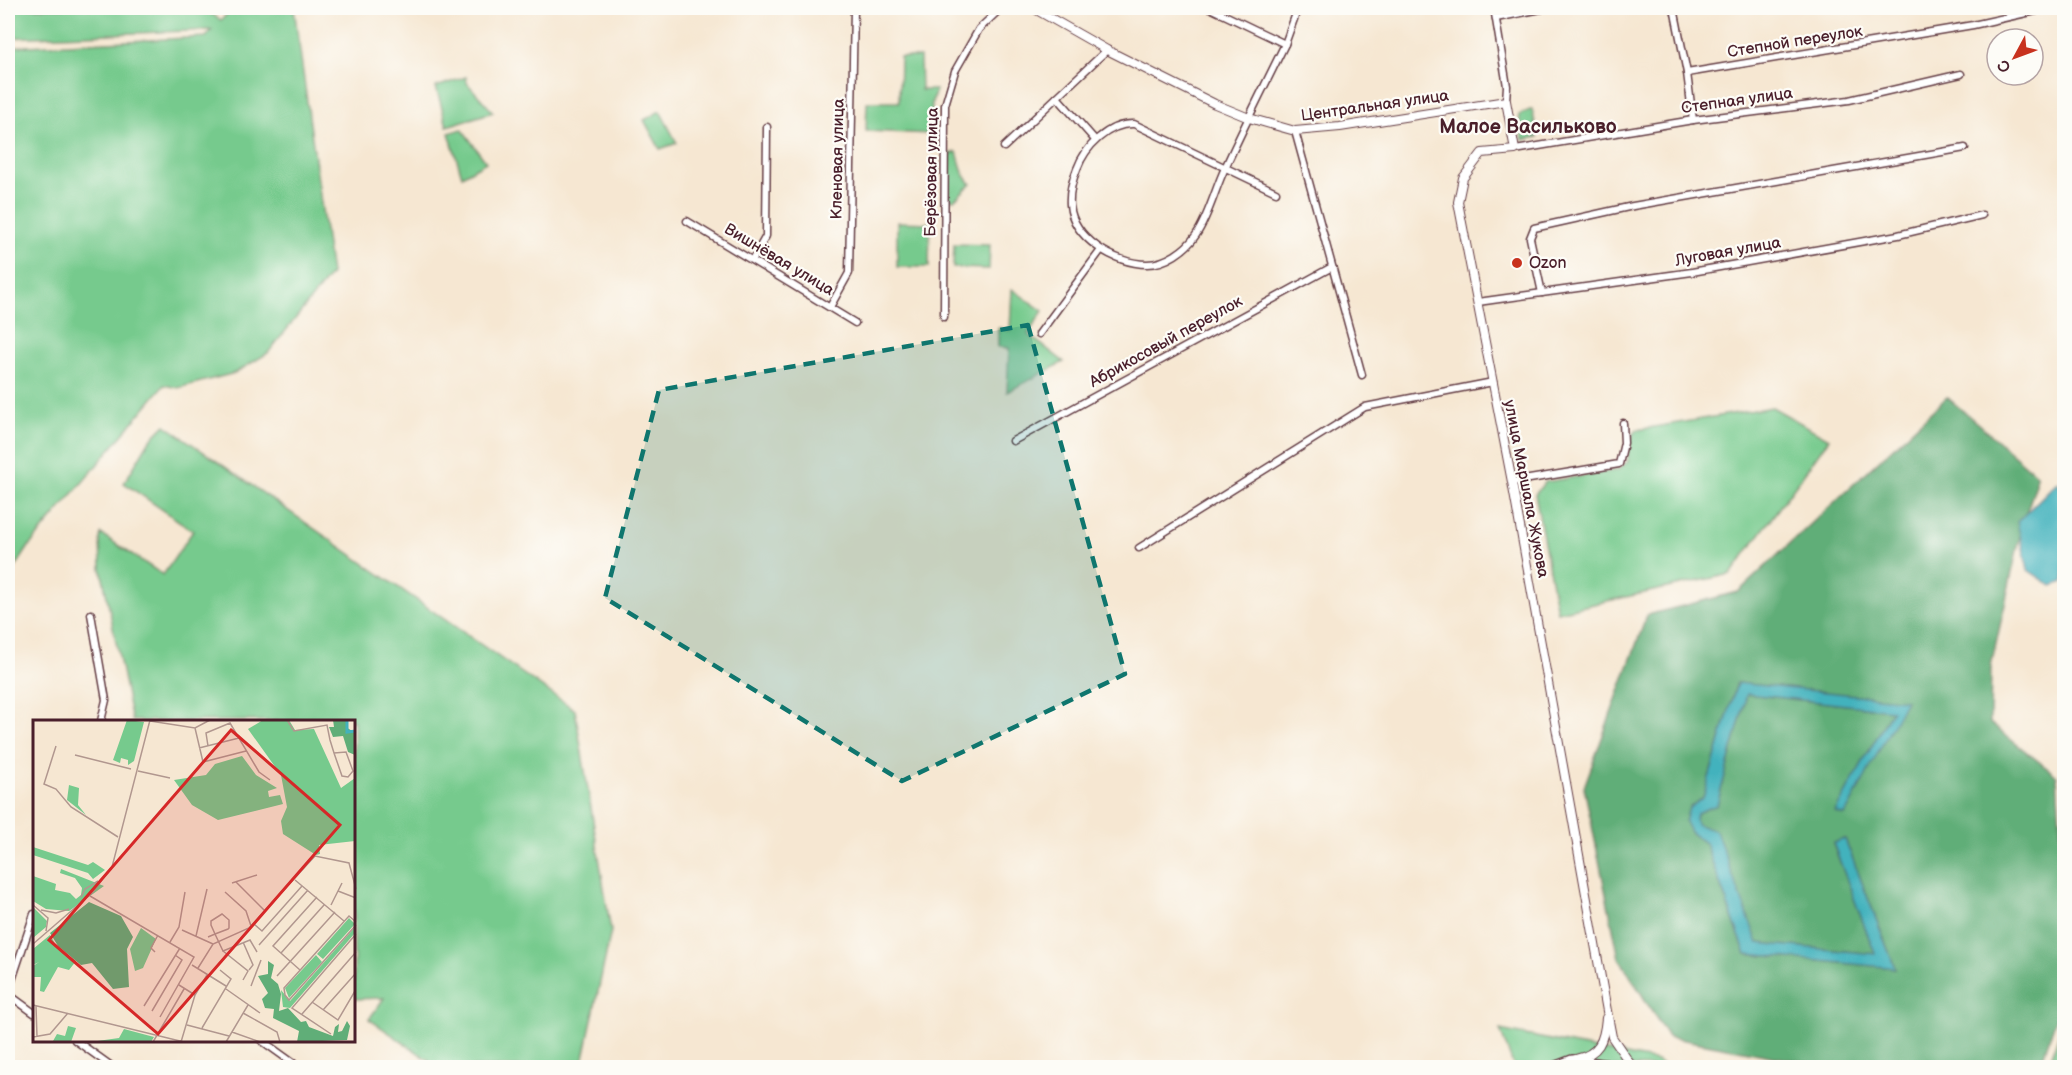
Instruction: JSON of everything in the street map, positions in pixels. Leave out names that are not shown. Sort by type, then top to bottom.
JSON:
[{"type":"main road","points":[[1550,1067],[1572,1060],[1632,1068]]},
{"type":"main road","points":[[1422,1068],[1463,1068]]},
{"type":"street","name":"Кленовая улица","points":[[830,307],[849,273],[855,8]]},
{"type":"street","name":"Берёзовая улица","points":[[944,317],[945,105],[955,71],[979,29],[1001,8]]},
{"type":"street","name":"Центральная улица","points":[[1034,8],[1107,50],[1249,118],[1295,130],[1340,127],[1506,101]]},
{"type":"street","points":[[1210,8],[1285,44]]},
{"type":"street","points":[[1276,192],[1225,168],[1134,124],[1124,123],[1095,140],[1080,161],[1071,185],[1070,206],[1079,230],[1101,250],[1147,264],[1175,257],[1196,235],[1225,168],[1285,44],[1298,8]]},
{"type":"street","points":[[1494,8],[1515,150]]},
{"type":"street","points":[[1496,18],[1545,8]]},
{"type":"street","points":[[1674,8],[1687,73],[1693,120]]},
{"type":"street","name":"Степной переулок","points":[[1687,73],[1963,27],[2049,8]]},
{"type":"street","points":[[1004,147],[1107,50]]},
{"type":"street","name":"Степная улица","points":[[1515,150],[1693,120],[1849,100],[1961,75]]},
{"type":"street","points":[[1058,97],[1095,140]]},
{"type":"street","points":[[753,259],[766,236],[767,127]]},
{"type":"street","points":[[1295,130],[1362,375]]},
{"type":"street","points":[[1542,293],[1530,238],[1534,228],[1633,206],[1965,148]]},
{"type":"street","name":"улица Маршала Жукова","points":[[1515,150],[1482,153],[1463,178],[1458,202],[1512,482],[1612,1037],[1632,1068]]},
{"type":"street","name":"Луговая улица","points":[[1478,302],[1715,268],[1898,235],[1982,215]]},
{"type":"street","name":"Вишнёвая улица","points":[[687,221],[855,323]]},
{"type":"street","points":[[1039,334],[1101,250]]},
{"type":"street","name":"Абрикосовый переулок","points":[[1013,441],[1332,267]]},
{"type":"street","points":[[1139,548],[1365,407],[1493,382]]},
{"type":"street","points":[[1512,482],[1619,464],[1624,443],[1623,423]]},
{"type":"street","points":[[91,614],[106,700],[101,720]]},
{"type":"street","points":[[33,917],[8,993],[33,1012]]},
{"type":"street","name":"улица Маршала Жукова","points":[[1572,1060],[1585,1057],[1598,1048],[1604,1035],[1607,1011]]},
{"type":"street","points":[[76,1042],[114,1068]]},
{"type":"street","points":[[262,1042],[300,1068]]},
{"type":"highlighted area","points":[[1028,325],[1125,674],[902,781],[605,598],[659,390]]},
{"type":"green space","points":[[8,8],[203,8],[221,20],[233,8],[294,8],[331,274],[268,353],[235,373],[178,388],[164,385],[30,545],[8,579],[8,47],[206,37],[212,30],[8,38]]},
{"type":"green space","points":[[900,57],[920,57],[921,90],[936,90],[932,102],[931,134],[866,131],[867,102],[899,102]]},
{"type":"green space","points":[[466,77],[467,83],[493,112],[447,126],[436,87]]},
{"type":"green space","points":[[1532,109],[1538,137],[1523,140],[1519,115]]},
{"type":"green space","points":[[660,111],[677,143],[660,149],[644,120]]},
{"type":"green space","points":[[462,129],[486,162],[462,176],[449,133]]},
{"type":"green space","points":[[957,152],[963,173],[971,184],[954,200],[948,199],[949,154]]},
{"type":"green space","points":[[897,222],[930,223],[929,267],[897,267]]},
{"type":"green space","points":[[954,244],[990,245],[989,269],[953,268]]},
{"type":"green space","points":[[1012,289],[1043,311],[1028,334],[1064,362],[1007,392],[1009,348],[998,347],[998,328],[1010,330]]},
{"type":"green space","points":[[1947,397],[2036,474],[2036,484],[2024,519],[1991,666],[1990,723],[2057,776],[2064,889],[2063,997],[2040,1067],[1830,1067],[1668,1037],[1619,958],[1584,787],[1647,615],[1738,592]],"holes":[[[1737,683],[1906,701],[1835,812],[1892,710],[1747,694],[1717,805],[1696,813],[1695,819],[1697,825],[1716,831],[1757,943],[1876,954],[1833,844],[1845,839],[1895,968],[1746,954],[1705,843],[1690,832],[1689,808],[1703,798]]]},
{"type":"green space","points":[[1772,407],[1829,439],[1731,574],[1557,612],[1535,494],[1545,482],[1618,470],[1628,461],[1628,441],[1637,430]]},
{"type":"green space","points":[[165,425],[575,710],[611,931],[582,1067],[439,1067],[369,1019],[384,998],[356,999],[356,720],[132,720],[101,568],[101,534],[163,575],[193,531],[124,483],[150,440]]},
{"type":"green space","points":[[2059,818],[2064,818],[2064,889]]},
{"type":"green space","points":[[2064,1019],[2064,1067],[2048,1067]]},
{"type":"green space","points":[[1500,1030],[1657,1061],[1665,1067],[1514,1067]]},
{"type":"water","points":[[2058,481],[2064,496],[2064,582],[2052,586],[2028,570],[2017,522]]},
{"type":"water","points":[[1737,683],[1906,700],[1845,815],[1835,812],[1892,710],[1747,694],[1717,805],[1696,813],[1695,819],[1698,825],[1716,831],[1758,943],[1875,954],[1833,843],[1845,839],[1895,968],[1746,954],[1705,843],[1690,832],[1685,822],[1689,808],[1703,798]]},
{"type":"place","name":"Ozon","points":[[1517,263]]},
{"type":"district","name":"Малое Васильково","points":[[1528,127]]}]
